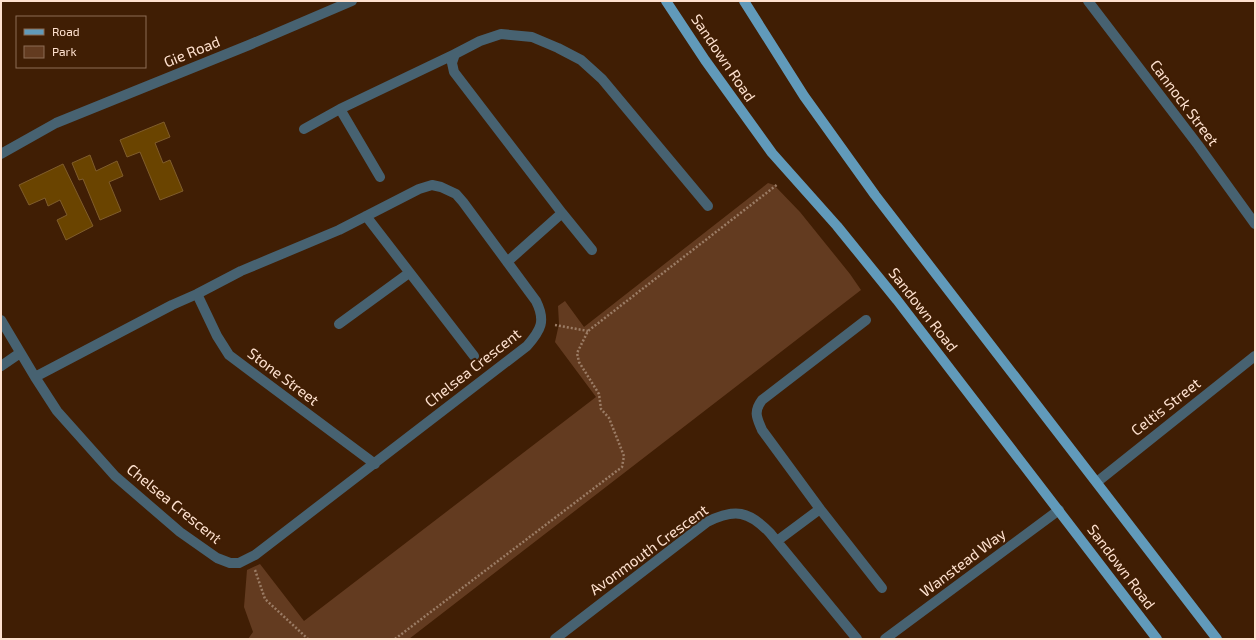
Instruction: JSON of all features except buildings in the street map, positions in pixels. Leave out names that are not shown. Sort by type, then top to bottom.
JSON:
[{"type":"main road","name":"Sandown Road","points":[[666,1],[705,60],[772,153],[837,226],[897,300],[1157,639]]},
{"type":"main road","points":[[744,1],[804,96],[876,195],[1217,639]]},
{"type":"street","name":"Gie Road","points":[[1,154],[56,123],[250,45],[352,1]]},
{"type":"street","name":"Cannock Street","points":[[1088,1],[1198,145],[1255,224]]},
{"type":"street","points":[[304,129],[340,109],[480,41],[501,34],[532,37],[581,60],[602,79],[708,206]]},
{"type":"street","points":[[455,54],[452,63],[454,72],[592,250]]},
{"type":"street","points":[[340,109],[380,177]]},
{"type":"street","points":[[35,377],[172,305],[242,271],[339,230],[419,189],[432,185],[441,187],[456,194],[463,202],[536,301],[540,310],[541,324]]},
{"type":"street","points":[[507,262],[562,213]]},
{"type":"street","points":[[366,216],[474,356]]},
{"type":"street","points":[[339,324],[409,273]]},
{"type":"street","name":"Stone Street","points":[[197,294],[217,336],[229,355],[375,464]]},
{"type":"street","name":"Chelsea Crescent","points":[[1,320],[57,411],[115,476],[180,532],[221,560],[230,563],[239,563],[251,558],[375,464],[527,346],[536,335],[541,324]]},
{"type":"street","points":[[866,320],[762,400],[757,407],[756,415],[762,430],[820,509],[882,588]]},
{"type":"street","points":[[1,366],[20,352]]},
{"type":"street","name":"Celtis Street","points":[[1096,482],[1255,356]]},
{"type":"street","points":[[777,541],[820,509]]},
{"type":"street","name":"Wanstead Way","points":[[885,639],[1059,510]]},
{"type":"street","name":"Avonmouth Crescent","points":[[556,639],[707,522],[717,517],[734,513],[750,517],[764,527],[857,639]]},
{"type":"path","points":[[395,639],[622,467],[624,456],[608,418],[601,408],[599,394],[579,362],[577,353],[588,331],[778,184]]},
{"type":"path","points":[[541,324],[558,325],[588,331]]},
{"type":"path","points":[[251,558],[265,599],[308,639]]},
{"type":"green space","points":[[768,183],[774,185],[800,212],[861,290],[409,639],[248,639],[253,632],[244,607],[247,570],[260,564],[304,621],[596,397],[555,342],[559,324],[558,306],[565,301],[584,327]]}]
